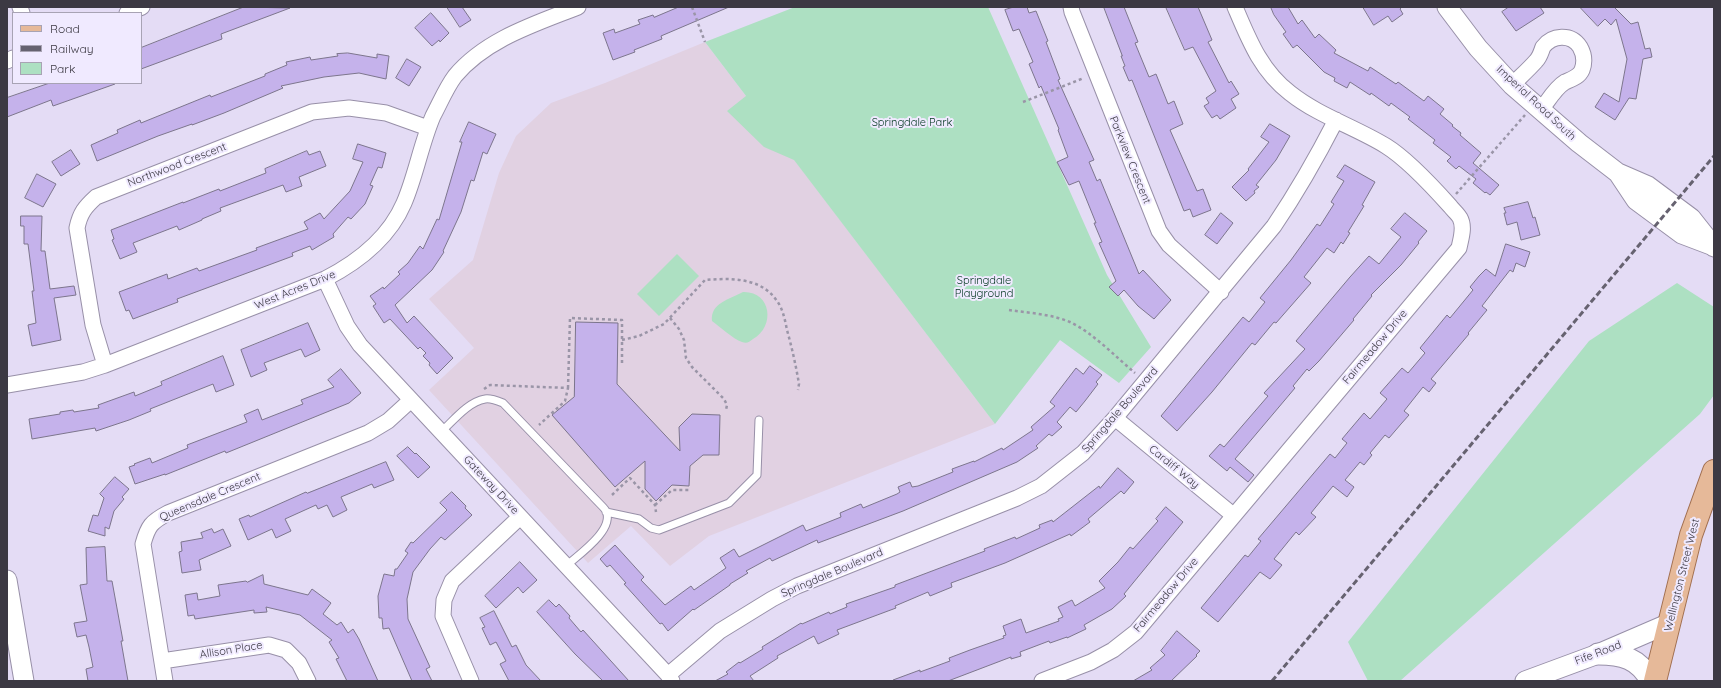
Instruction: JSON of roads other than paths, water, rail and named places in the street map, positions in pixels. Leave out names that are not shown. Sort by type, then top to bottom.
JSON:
[{"type":"main road","name":"Wellington Street West","points":[[1655,681],[1691,535],[1714,471]]},
{"type":"main road","points":[[1598,654],[1618,654],[1633,661],[1646,670],[1651,681]]},
{"type":"street","points":[[130,12],[142,7]]},
{"type":"street","name":"West Acres Drive","points":[[7,385],[83,372],[105,365],[325,279],[349,267],[367,252],[388,230],[404,203],[428,128],[443,96],[455,76],[477,56],[500,40],[530,26],[578,7]]},
{"type":"street","name":"Parkview Crescent","points":[[1071,7],[1095,73],[1159,231],[1169,245],[1221,292]]},
{"type":"street","name":"Fairmeadow Drive","points":[[1042,681],[1091,662],[1113,650],[1136,632],[1232,515],[1459,248],[1463,233],[1460,218],[1448,204],[1399,155],[1386,146],[1290,94],[1271,76],[1258,58],[1236,7]]},
{"type":"street","name":"Imperial Road South","points":[[1447,7],[1478,48],[1512,85],[1579,143],[1618,173],[1636,200],[1682,234],[1713,246]]},
{"type":"street","points":[[1512,85],[1537,60],[1543,48],[1549,42],[1556,38],[1564,37],[1574,40],[1580,46],[1583,54],[1584,63],[1582,71],[1579,75],[1564,83],[1537,107]]},
{"type":"street","name":"Northwood Crescent","points":[[105,365],[93,325],[77,228],[79,216],[85,206],[96,197],[312,112],[348,108],[386,113],[428,128]]},
{"type":"street","name":"Springdale Boulevard","points":[[670,678],[720,631],[772,599],[797,586],[1010,501],[1041,486],[1083,453],[1115,418],[1221,292],[1274,226],[1295,196],[1336,120]]},
{"type":"street","name":"Gateway Drive","points":[[325,279],[347,326],[356,338],[670,678]]},
{"type":"street","name":"Queensdale Crescent","points":[[165,681],[143,544],[147,529],[155,520],[168,513],[368,432],[388,421],[412,400]]},
{"type":"street","name":"Cardiff Way","points":[[1115,418],[1232,515]]},
{"type":"street","points":[[471,681],[443,616],[444,600],[452,581],[520,517]]},
{"type":"street","points":[[7,580],[24,681]]},
{"type":"street","name":"Fife Road","points":[[1525,681],[1598,654],[1670,623]]},
{"type":"street","name":"Allison Place","points":[[162,661],[269,644],[286,650],[299,663],[308,681]]},
{"type":"lane","points":[[442,431],[470,406],[478,401],[486,398],[503,403],[606,512],[639,519],[651,528],[659,530],[729,503],[757,475],[759,420]]},
{"type":"lane","points":[[566,566],[604,531],[607,521],[606,512]]},
{"type":"railway","points":[[1272,681],[1714,156]]},
{"type":"park label","name":"Springdale Park","points":[[912,123]]},
{"type":"park label","name":"Springdale Playground","points":[[984,287]]}]
